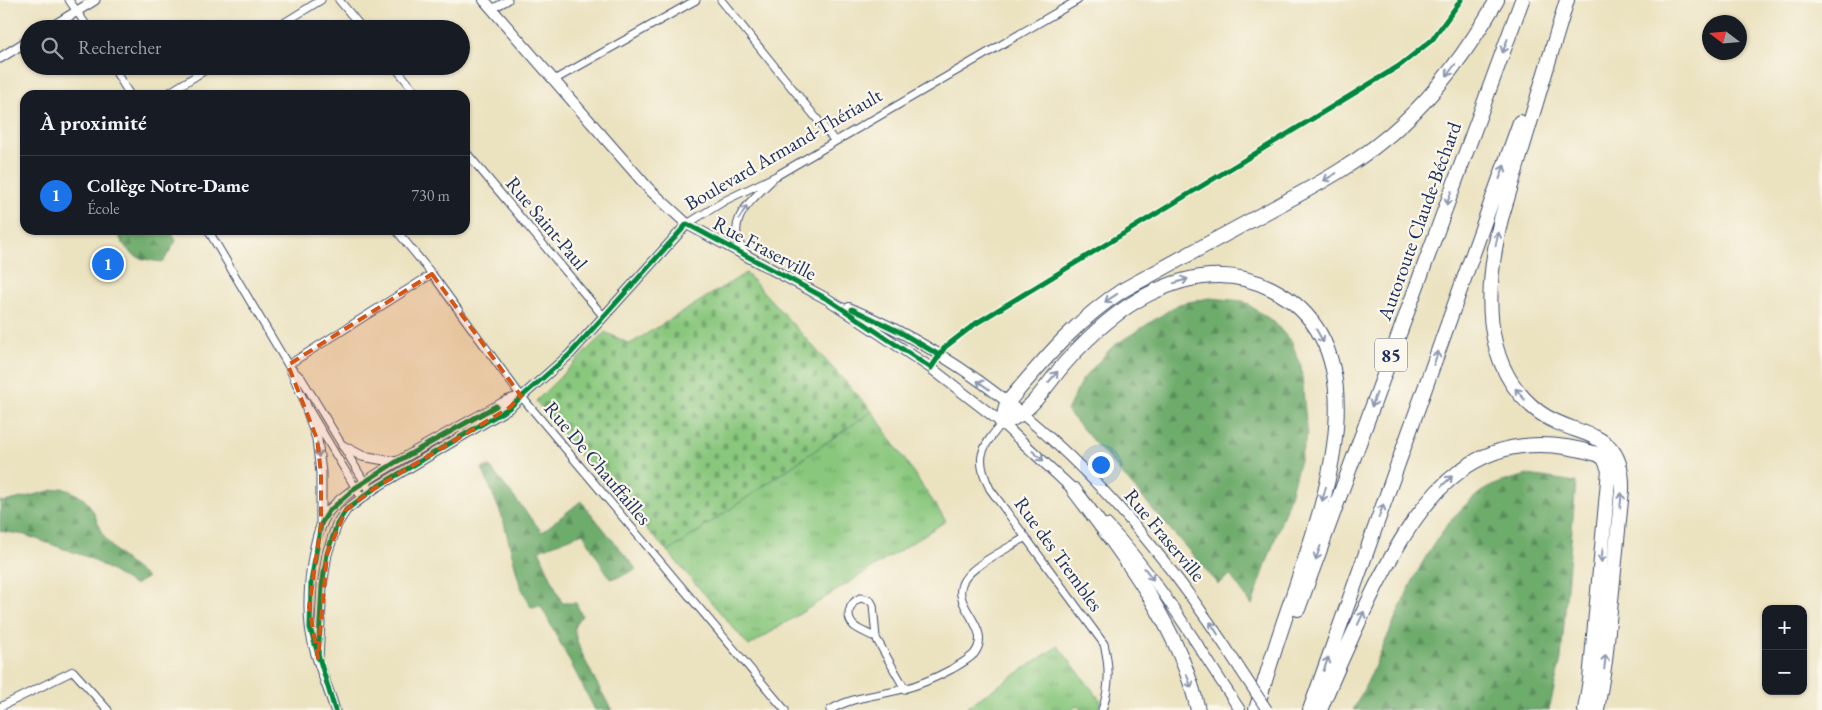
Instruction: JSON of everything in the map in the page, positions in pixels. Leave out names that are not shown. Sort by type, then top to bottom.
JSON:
[{"type":"highway","points":[[1002,423],[1008,403],[1057,344],[1095,309],[1123,290],[1324,180],[1362,157],[1387,137],[1418,109],[1446,76],[1474,39],[1497,0]]},
{"type":"highway","name":"Autoroute Claude-Béchard","points":[[1261,710],[1522,0]]},
{"type":"highway","name":"85","points":[[1310,710],[1563,0]]},
{"type":"highway","points":[[1568,0],[1512,179],[1495,249],[1490,301],[1497,354],[1517,391],[1548,417],[1603,442],[1612,450],[1620,462],[1622,490],[1605,661],[1598,710]]},
{"type":"highway","points":[[1002,423],[1022,414],[1066,362],[1105,323],[1148,294],[1186,279],[1224,275],[1250,279],[1289,298],[1311,321],[1326,346],[1334,375],[1336,419],[1334,446],[1329,475],[1312,536],[1256,710]]},
{"type":"highway","points":[[1320,710],[1391,558],[1421,510],[1464,467],[1499,450],[1533,445],[1564,447],[1597,454],[1604,458],[1609,470],[1590,672],[1584,710]]},
{"type":"highway","points":[[1074,490],[1123,555],[1157,608],[1184,665],[1198,710]]},
{"type":"main road","name":"Rue Fraserville","points":[[484,0],[649,189],[687,224],[785,274],[829,300],[931,368],[1002,423],[1074,490],[1112,530],[1153,579],[1240,710]]},
{"type":"main road","name":"Rue Fraserville","points":[[829,300],[900,332],[950,362],[1022,414],[1087,472],[1146,536],[1200,607],[1267,710]]},
{"type":"street","points":[[69,0],[82,20]]},
{"type":"street","points":[[63,20],[95,0]]},
{"type":"street","points":[[289,20],[321,0]]},
{"type":"street","points":[[339,0],[356,20]]},
{"type":"street","points":[[492,10],[508,0]]},
{"type":"street","points":[[554,80],[696,0]]},
{"type":"street","points":[[721,0],[834,140]]},
{"type":"street","name":"Boulevard Armand-Thériault","points":[[318,658],[322,586],[331,538],[346,510],[361,497],[509,408],[521,396],[550,374],[687,224],[726,200],[776,176],[834,140],[1078,0]]},
{"type":"street","points":[[0,58],[20,46]]},
{"type":"street","points":[[118,75],[127,90]]},
{"type":"street","points":[[172,90],[197,75]]},
{"type":"street","points":[[401,75],[414,90]]},
{"type":"street","name":"Rue Saint-Paul","points":[[470,156],[604,316]]},
{"type":"street","points":[[747,256],[738,240],[738,223],[746,206],[776,176]]},
{"type":"street","points":[[211,235],[288,365],[305,403],[317,439],[321,473],[322,524]]},
{"type":"street","name":"Rue De Chauffailles","points":[[400,235],[432,274],[521,396],[785,710]]},
{"type":"street","points":[[288,365],[432,274]]},
{"type":"street","points":[[288,365],[302,379],[370,491]]},
{"type":"street","name":"Boulevard Armand-Thériault","points":[[335,710],[310,628],[309,607],[315,552],[322,524],[329,511],[355,488],[396,462],[506,401],[521,396]]},
{"type":"street","points":[[305,403],[361,497]]},
{"type":"street","name":"Rue des Trembles","points":[[1002,423],[983,451],[980,467],[990,490],[1104,644],[1109,669],[1106,698],[1102,710]]},
{"type":"street","points":[[343,446],[362,456],[396,462]]},
{"type":"street","points":[[830,710],[852,699],[905,689],[948,671],[973,655],[978,648],[979,636],[974,620],[962,600],[963,582],[974,570],[1026,537]]},
{"type":"street","points":[[876,638],[854,626],[852,621],[849,611],[851,605],[860,598],[870,600],[873,605],[876,638],[905,689]]},
{"type":"street","points":[[0,707],[73,671],[108,710]]},
{"type":"highlighted area","points":[[432,274],[521,396],[509,408],[375,488],[346,510],[327,554],[318,658],[309,607],[321,524],[321,473],[317,439],[288,365]]},
{"type":"green space","points":[[118,235],[173,235],[176,241],[163,262],[134,255],[124,246]]},
{"type":"green space","points":[[746,273],[872,411],[668,552],[591,470],[536,401],[605,332],[630,344]]},
{"type":"green space","points":[[1209,298],[1243,301],[1274,322],[1292,343],[1301,366],[1307,435],[1289,499],[1252,605],[1230,575],[1218,584],[1067,411],[1082,380],[1112,347],[1179,304]]},
{"type":"green space","points":[[872,411],[946,521],[749,646],[668,552]]},
{"type":"green space","points":[[489,466],[542,532],[581,501],[636,569],[622,576],[610,579],[583,533],[539,550],[562,603],[576,603],[582,616],[575,625],[578,642],[589,668],[612,710],[595,710],[541,606],[531,607],[520,585],[503,519],[482,468]]},
{"type":"green space","points":[[1528,475],[1576,482],[1561,659],[1549,710],[1353,710],[1407,593],[1439,537],[1458,512],[1481,492],[1498,484]]},
{"type":"green space","points":[[62,488],[75,494],[90,506],[100,529],[112,547],[147,578],[134,585],[90,558],[25,535],[0,531],[0,501],[5,502]]},
{"type":"green space","points":[[1058,646],[1101,701],[1098,710],[1082,710],[1077,706],[1071,710],[962,710]]},
{"type":"cycle path","points":[[318,658],[322,586],[327,554],[337,524],[346,510],[375,488],[509,408],[570,354],[687,224],[829,300],[931,368],[945,347],[975,324],[1399,66],[1432,40],[1461,0]]},
{"type":"cycle path","points":[[852,309],[900,332],[939,355]]},
{"type":"cycle path","points":[[335,710],[310,628],[311,582],[321,524],[329,511],[355,488],[396,462],[496,406]]},
{"type":"place","name":"Collège Notre-Dame","points":[[108,264]]}]
